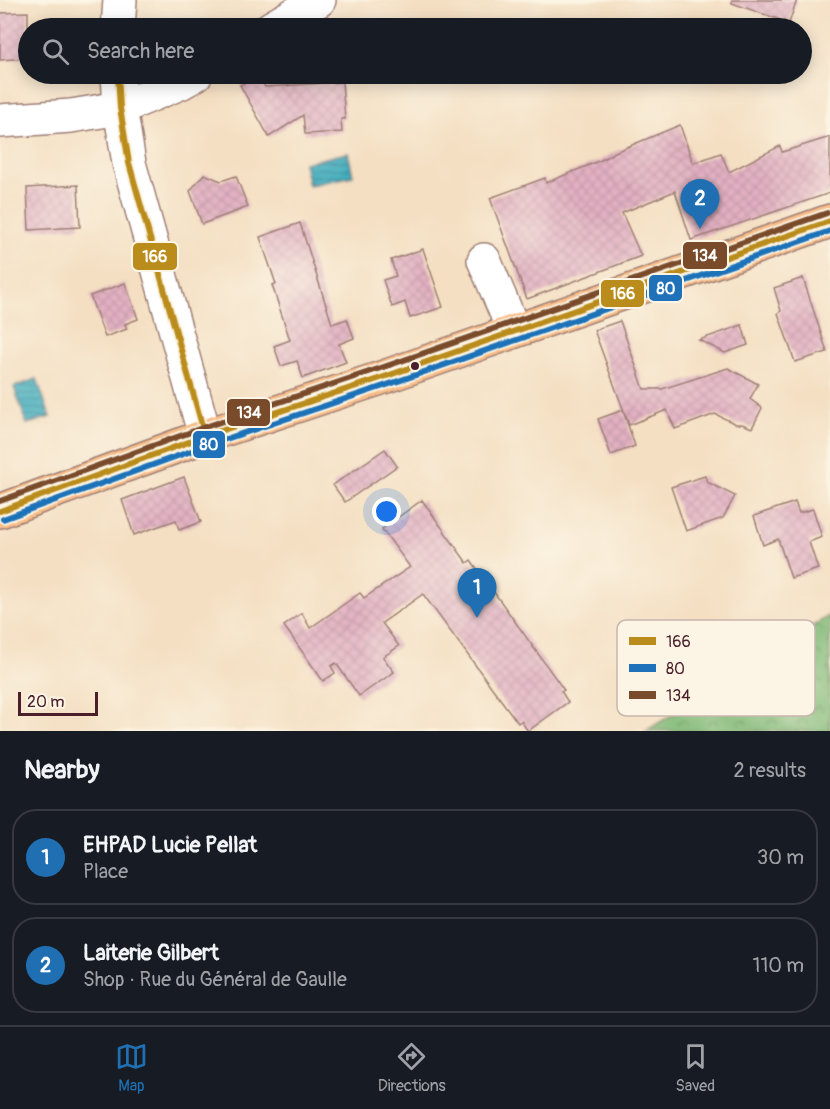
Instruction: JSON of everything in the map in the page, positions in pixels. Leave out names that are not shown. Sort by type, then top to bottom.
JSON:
[{"type":"main road","points":[[0,511],[206,436],[381,378],[830,221]]},
{"type":"street","points":[[119,18],[120,0]]},
{"type":"street","points":[[288,18],[319,0]]},
{"type":"street","points":[[119,84],[129,163],[206,436]]},
{"type":"street","points":[[0,121],[71,116],[120,108],[178,84]]},
{"type":"street","points":[[484,260],[514,331]]},
{"type":"green space","points":[[830,615],[830,731],[646,731],[670,716],[815,716],[815,624]]},
{"type":"water","points":[[348,153],[353,176],[309,185],[304,163]]},
{"type":"water","points":[[37,379],[50,417],[27,424],[14,387]]},
{"type":"building","points":[[732,0],[797,0],[791,18],[775,18],[732,3]]},
{"type":"building","points":[[28,12],[28,18],[18,18],[18,59],[0,60],[0,13]]},
{"type":"building","points":[[263,84],[265,87],[342,84],[345,119],[341,119],[342,132],[305,134],[303,115],[269,137],[240,85]]},
{"type":"building","points":[[680,125],[693,163],[721,153],[729,172],[780,146],[782,152],[830,137],[830,193],[691,240],[675,191],[622,213],[641,256],[527,299],[490,198],[545,178],[546,183]]},
{"type":"building","points":[[204,174],[221,181],[236,176],[248,207],[202,224],[190,191]]},
{"type":"building","points":[[78,185],[80,227],[29,230],[27,188]]},
{"type":"building","points":[[300,223],[332,324],[347,319],[354,338],[339,344],[346,362],[303,378],[297,361],[281,366],[274,346],[290,340],[272,285],[276,284],[260,237]]},
{"type":"building","points":[[423,249],[443,307],[410,318],[405,302],[392,307],[383,280],[396,276],[391,260]]},
{"type":"building","points":[[803,278],[827,352],[795,362],[778,313],[781,311],[774,288]]},
{"type":"building","points":[[125,283],[138,319],[125,324],[127,329],[105,337],[90,296]]},
{"type":"building","points":[[620,321],[644,389],[662,389],[728,368],[758,384],[750,399],[762,408],[752,428],[736,424],[715,414],[675,429],[667,410],[629,425],[594,330]]},
{"type":"building","points":[[742,325],[748,345],[725,353],[699,340]]},
{"type":"building","points":[[623,410],[635,446],[611,455],[598,419]]},
{"type":"building","points":[[385,449],[397,466],[345,502],[333,485]]},
{"type":"building","points":[[705,476],[707,482],[735,496],[723,518],[686,531],[671,487]]},
{"type":"building","points":[[184,477],[201,522],[179,530],[176,520],[134,535],[122,500]]},
{"type":"building","points":[[422,500],[467,563],[471,560],[564,690],[561,691],[568,702],[528,731],[521,721],[518,723],[423,594],[382,623],[399,646],[383,657],[394,672],[359,696],[336,663],[331,666],[335,673],[323,681],[284,626],[302,613],[310,628],[360,593],[364,598],[410,567],[382,529]]},
{"type":"building","points":[[795,502],[799,513],[813,509],[822,537],[809,542],[818,569],[791,578],[778,539],[763,545],[754,516]]},
{"type":"transit line","name":"166","points":[[119,84],[129,163],[205,436]]},
{"type":"transit line","name":"134","points":[[0,501],[202,428],[827,213]]},
{"type":"transit line","name":"166","points":[[0,511],[205,436],[381,378],[830,221]]},
{"type":"transit line","name":"80","points":[[3,519],[208,445],[830,231]]},
{"type":"place","name":"Laiterie Gilbert","points":[[700,229]]},
{"type":"place","name":"EHPAD Lucie Pellat","points":[[477,618]]}]
